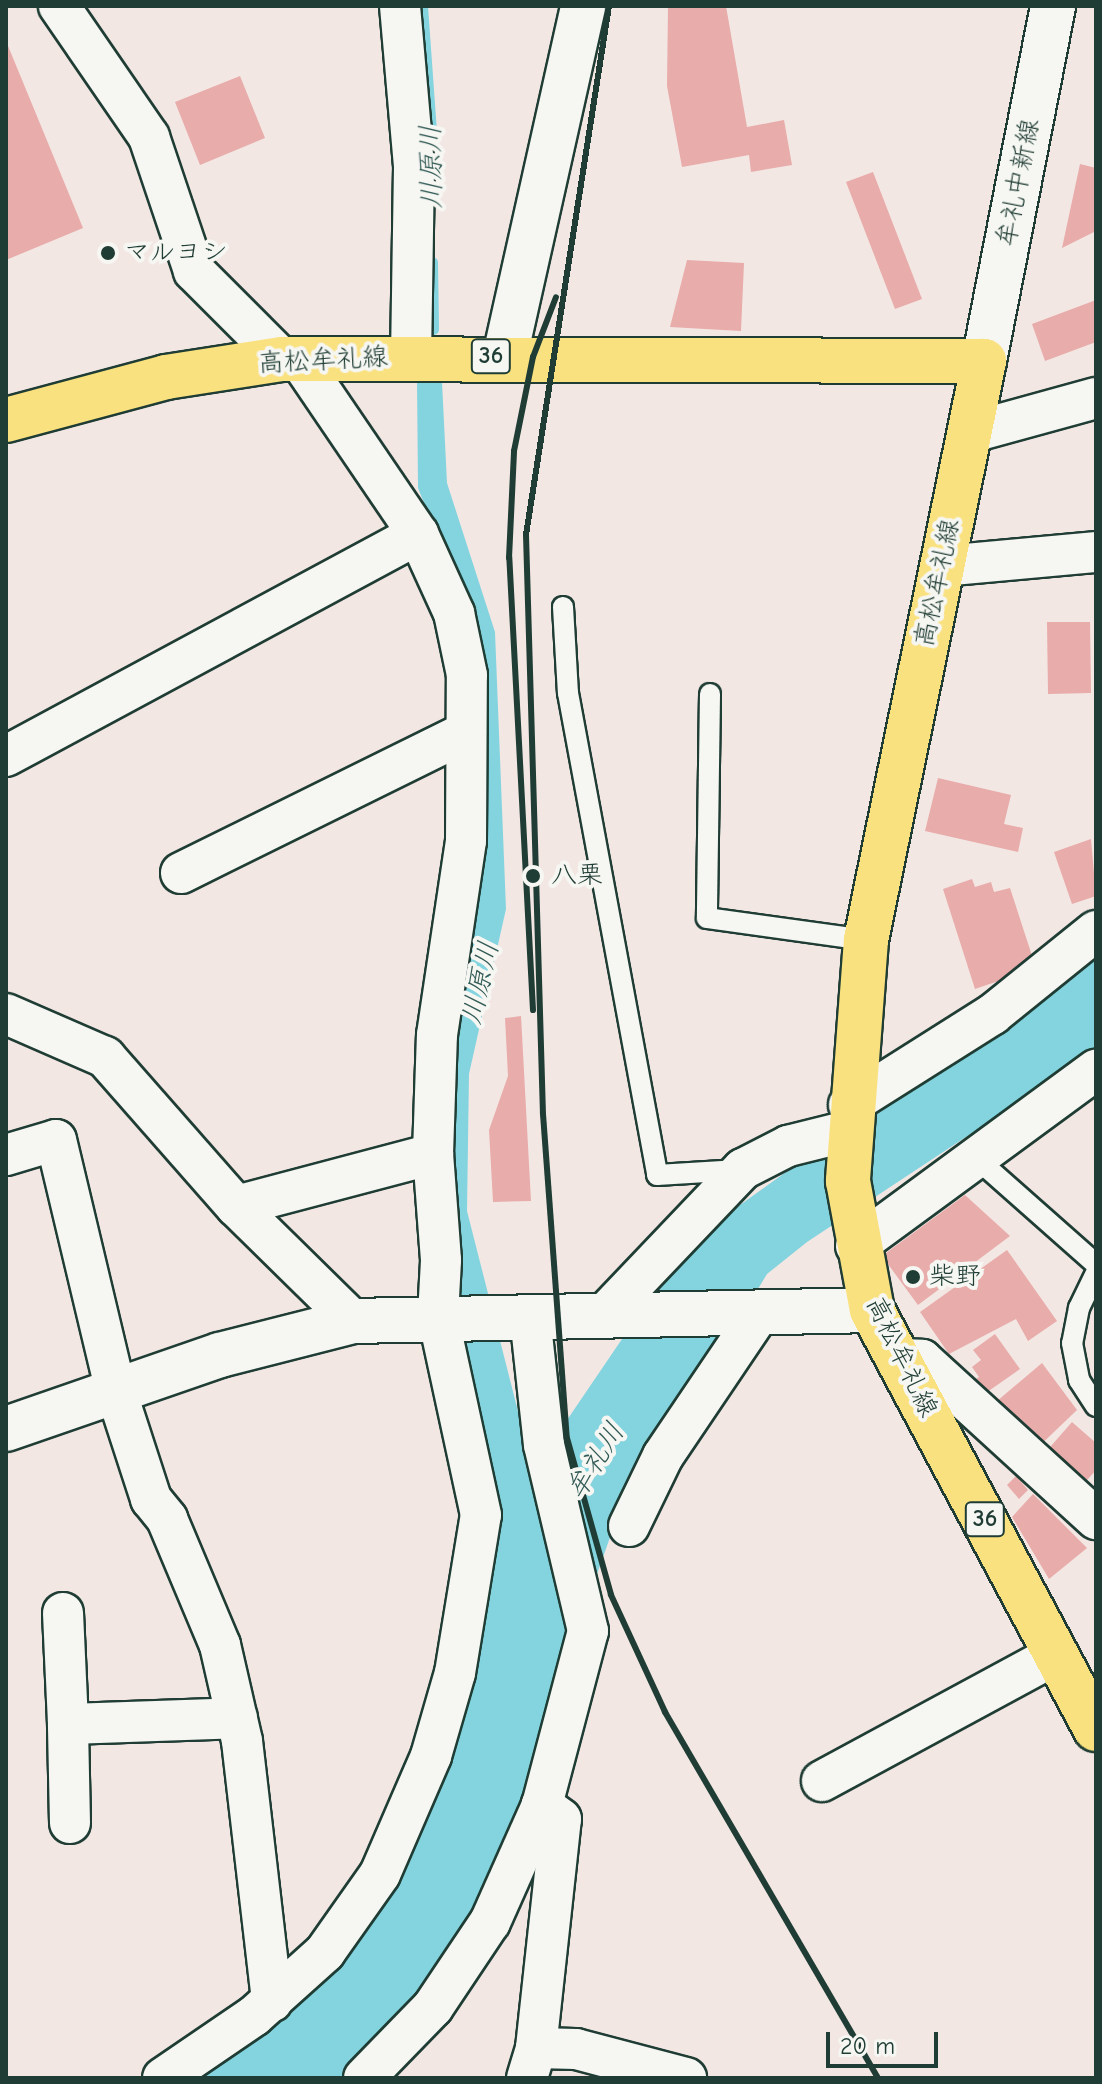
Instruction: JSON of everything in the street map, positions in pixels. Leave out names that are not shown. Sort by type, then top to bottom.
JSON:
[{"type":"main road","name":"高松牟礼線","points":[[6,420],[138,383],[292,361],[505,356],[984,361],[866,940],[848,1128],[854,1232],[872,1310],[1096,1729]]},
{"type":"street","points":[[59,6],[149,137],[194,271],[292,361],[418,534],[454,613],[467,675],[466,841],[437,1035],[433,1154],[441,1260],[481,1515],[455,1673],[431,1756],[380,1874],[325,1952],[203,2068],[163,2078]]},
{"type":"street","points":[[400,6],[414,167],[411,357]]},
{"type":"street","points":[[505,356],[583,6]]},
{"type":"street","name":"牟礼中新線","points":[[984,361],[1053,6]]},
{"type":"street","points":[[969,433],[1096,398]]},
{"type":"street","points":[[6,756],[418,534]]},
{"type":"street","points":[[942,566],[1096,552]]},
{"type":"street","points":[[181,873],[466,732]]},
{"type":"street","points":[[601,1318],[743,1169],[788,1146],[848,1128],[1096,931]]},
{"type":"street","points":[[7,1013],[105,1057],[236,1206],[353,1321]]},
{"type":"street","points":[[854,1232],[976,1158],[1096,1070]]},
{"type":"street","points":[[6,1155],[56,1140],[116,1391],[151,1499],[167,1519],[220,1645],[237,1718],[272,2001]]},
{"type":"street","points":[[236,1206],[433,1154]]},
{"type":"street","points":[[6,1429],[282,1337],[353,1321],[449,1316],[601,1318],[872,1310]]},
{"type":"street","points":[[629,1526],[663,1456],[760,1312]]},
{"type":"street","points":[[364,2078],[433,2007],[490,1922],[542,1805],[588,1631],[544,1445],[530,1317]]},
{"type":"street","points":[[899,1359],[922,1360],[1096,1519]]},
{"type":"street","points":[[63,1613],[70,1823]]},
{"type":"street","points":[[822,1781],[1057,1654]]},
{"type":"street","points":[[68,1724],[237,1718]]},
{"type":"street","points":[[542,1805],[561,1819],[531,2063],[576,2049],[686,2078]]},
{"type":"lane","points":[[563,607],[568,693],[657,1175],[743,1169]]},
{"type":"lane","points":[[710,694],[707,918],[866,940]]},
{"type":"lane","points":[[976,1158],[1096,1264]]},
{"type":"lane","points":[[1096,1273],[1072,1343],[1079,1380],[1096,1406]]},
{"type":"water","name":"牟礼川","points":[[417,381],[442,382],[447,483],[495,632],[506,909],[469,1074],[467,1211],[533,1470],[673,1264],[705,1230],[1096,950],[1096,1051],[807,1242],[767,1274],[613,1529],[575,1636],[540,1784],[492,1887],[437,1974],[346,2078],[198,2078],[290,2005],[458,1720],[463,1363],[453,1242],[448,563],[418,488]]},
{"type":"building","points":[[668,6],[726,6],[747,127],[784,120],[792,165],[751,172],[749,155],[682,167],[667,86]]},
{"type":"building","points":[[6,41],[83,228],[6,260]]},
{"type":"building","points":[[240,76],[265,138],[200,165],[175,102]]},
{"type":"building","points":[[1080,164],[1096,168],[1096,231],[1062,248]]},
{"type":"building","points":[[873,172],[922,299],[895,309],[846,182]]},
{"type":"building","points":[[687,260],[744,263],[741,331],[670,327]]},
{"type":"building","points":[[1096,300],[1096,342],[1045,361],[1032,324]]},
{"type":"building","points":[[1047,622],[1090,622],[1091,693],[1048,694]]},
{"type":"building","points":[[938,778],[1011,795],[1004,824],[1023,828],[1018,852],[925,831]]},
{"type":"building","points":[[1091,839],[1096,896],[1072,904],[1054,852]]},
{"type":"building","points":[[972,879],[975,887],[991,882],[994,892],[1010,888],[1036,968],[975,989],[943,889]]},
{"type":"building","points":[[521,1016],[531,1201],[493,1202],[489,1130],[508,1076],[505,1018]]},
{"type":"building","points":[[965,1195],[1010,1236],[918,1305],[882,1256]]},
{"type":"building","points":[[1007,1250],[1057,1321],[1028,1341],[1016,1319],[949,1354],[920,1312]]},
{"type":"building","points":[[995,1334],[1020,1369],[980,1397],[970,1383],[979,1377],[972,1367],[981,1360],[973,1350]]},
{"type":"building","points":[[1042,1363],[1077,1410],[1033,1452],[990,1407]]},
{"type":"building","points":[[1072,1422],[1096,1443],[1096,1470],[1081,1487],[1044,1454]]},
{"type":"building","points":[[1016,1476],[1028,1490],[1019,1499],[1007,1485]]},
{"type":"building","points":[[1033,1494],[1087,1548],[1049,1579],[1012,1517]]},
{"type":"waterway","name":"川原川","points":[[422,6],[431,133]]},
{"type":"waterway","name":"川原川","points":[[432,262],[433,329]]},
{"type":"railway","points":[[609,6],[526,535],[543,1114],[567,1438],[611,1595],[665,1712],[878,2078]]},
{"type":"railway","points":[[533,1010],[509,558],[514,451],[533,357],[556,297]]},
{"type":"place","name":"マルヨシ","points":[[108,253]]},
{"type":"place","name":"八栗","points":[[533,876]]},
{"type":"place","name":"柴野","points":[[913,1277]]}]
